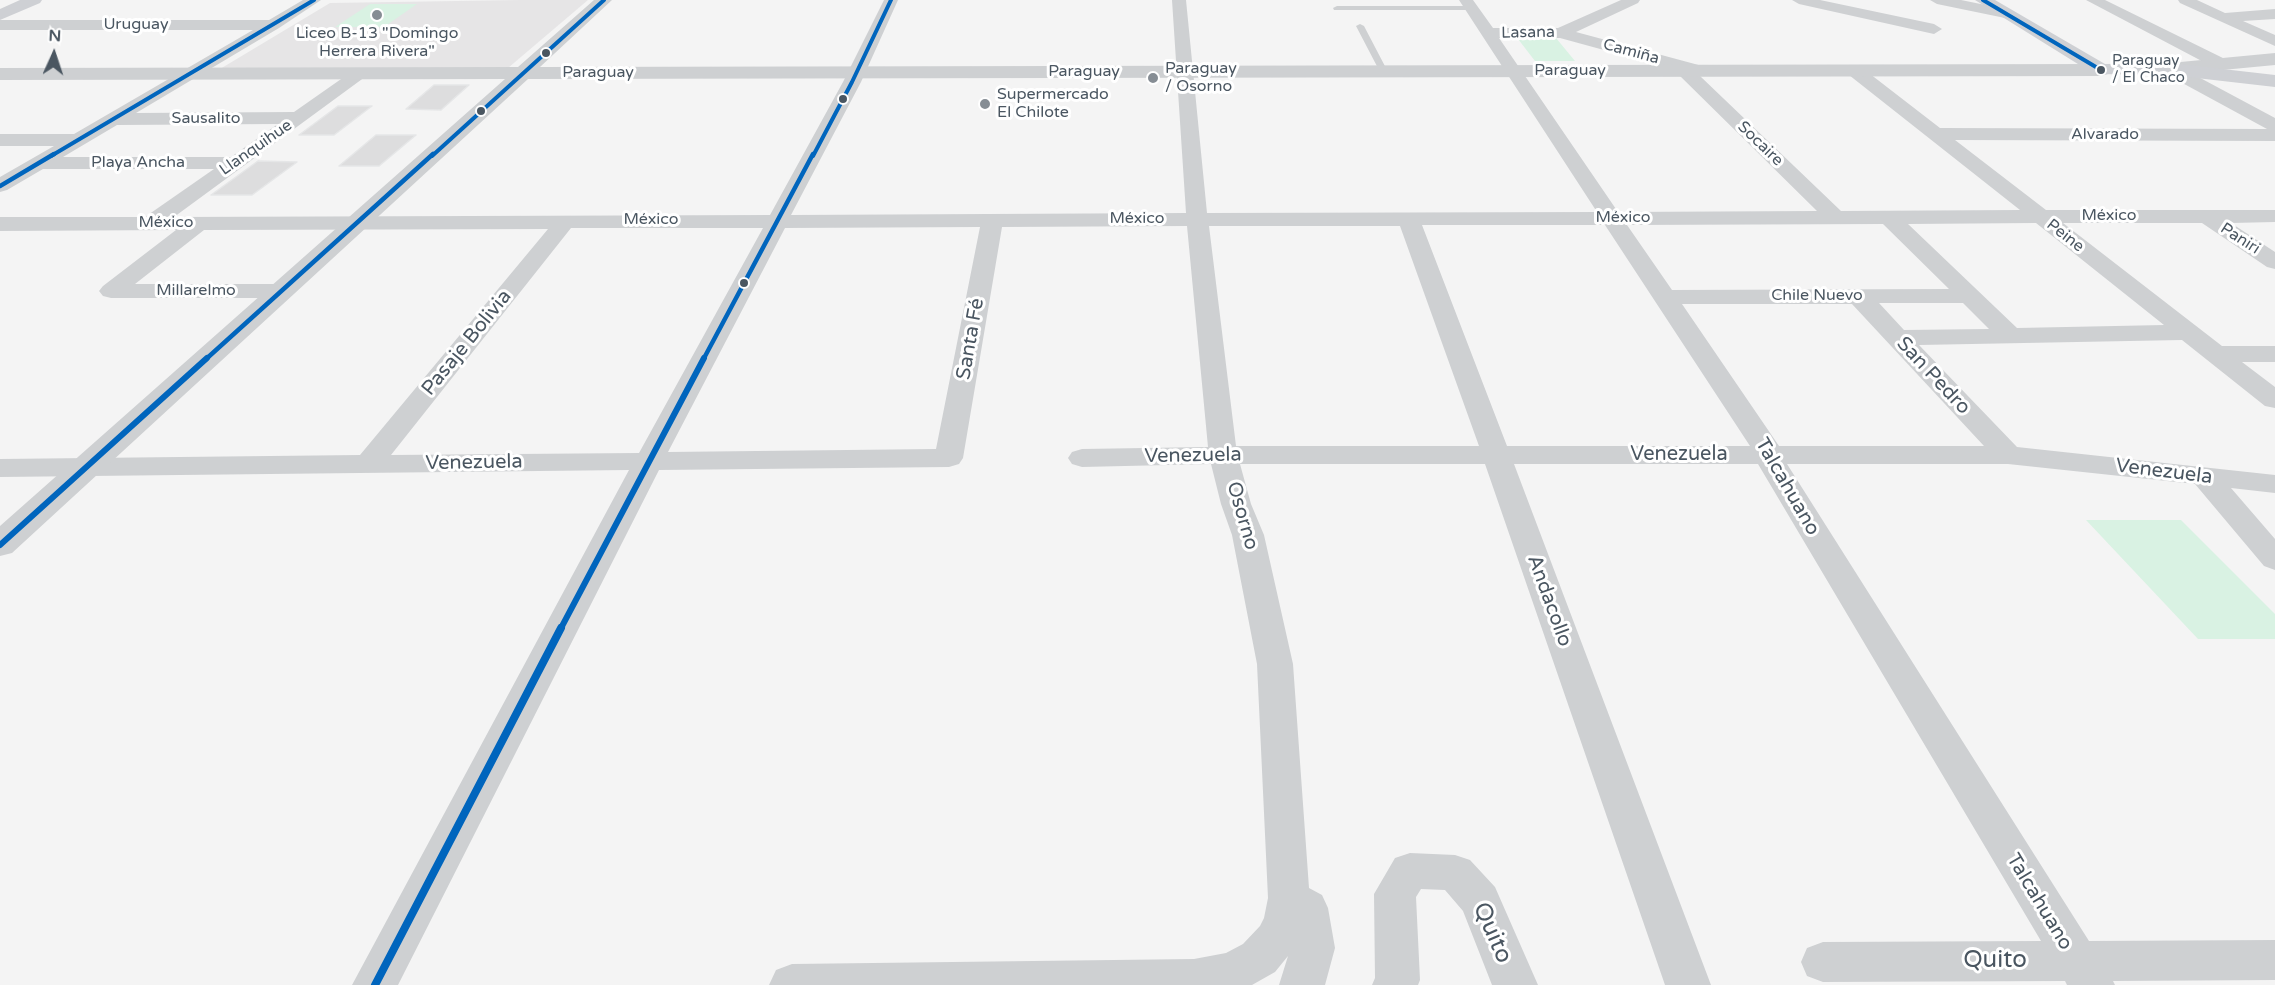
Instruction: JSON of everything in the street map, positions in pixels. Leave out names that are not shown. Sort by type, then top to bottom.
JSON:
[{"type":"main road","points":[[0,3],[6,0]]},
{"type":"main road","points":[[0,15],[34,0]]},
{"type":"main road","points":[[1983,0],[2101,70]]},
{"type":"main road","points":[[2170,69],[2275,81]]},
{"type":"main road","name":"Paraguay","points":[[2101,70],[2170,69]]},
{"type":"street","points":[[0,186],[314,0]]},
{"type":"street","points":[[0,545],[604,0]]},
{"type":"street","points":[[375,985],[648,462],[779,220],[856,73],[891,0]]},
{"type":"street","name":"Osorno","points":[[1179,0],[1197,219],[1223,455],[1248,535],[1275,664],[1289,898]]},
{"type":"street","name":"Lasana","points":[[1488,33],[1561,33],[1634,0]]},
{"type":"street","points":[[1799,0],[1934,29]]},
{"type":"street","points":[[1937,0],[2005,13]]},
{"type":"street","points":[[2093,0],[2221,64]]},
{"type":"street","points":[[2185,0],[2275,41]]},
{"type":"street","name":"Talcahuano","points":[[1469,4],[1771,456],[1774,468],[2083,973]]},
{"type":"street","points":[[2220,17],[2275,14]]},
{"type":"street","name":"Uruguay","points":[[0,25],[273,25]]},
{"type":"street","name":"Camiña","points":[[1561,33],[1693,71]]},
{"type":"street","name":"Paraguay","points":[[2170,69],[2275,59]]},
{"type":"street","points":[[2170,69],[2275,126]]},
{"type":"street","name":"Paraguay","points":[[0,74],[2101,70]]},
{"type":"street","name":"Socaire","points":[[1693,71],[1835,217]]},
{"type":"street","name":"Peine","points":[[1855,71],[2275,400]]},
{"type":"street","name":"Llanquihue","points":[[151,223],[360,74]]},
{"type":"street","name":"Sausalito","points":[[114,119],[297,118]]},
{"type":"street","name":"Alvarado","points":[[1936,134],[2275,135]]},
{"type":"street","points":[[0,140],[79,140]]},
{"type":"street","name":"Playa Ancha","points":[[40,163],[235,163]]},
{"type":"street","name":"Paniri","points":[[2206,216],[2275,262]]},
{"type":"street","name":"México","points":[[0,224],[2275,216]]},
{"type":"street","points":[[1888,217],[2011,336]]},
{"type":"street","name":"Andacollo","points":[[1408,218],[1688,985]]},
{"type":"street","name":"Santa Fé","points":[[949,458],[992,220]]},
{"type":"street","name":"Pasaje Bolivia","points":[[369,465],[566,221]]},
{"type":"street","name":"Millarelmo","points":[[200,222],[111,291],[280,291]]},
{"type":"street","name":"San Pedro","points":[[1858,296],[2008,455]]},
{"type":"street","name":"Chile Nuevo","points":[[1665,297],[1970,296]]},
{"type":"street","points":[[1897,338],[2188,332]]},
{"type":"street","points":[[2216,354],[2275,354]]},
{"type":"street","name":"Venezuela","points":[[1082,458],[1496,454],[2008,455],[2275,484]]},
{"type":"street","name":"Venezuela","points":[[0,468],[949,458]]},
{"type":"street","points":[[2205,477],[2275,559]]},
{"type":"street","name":"Quito","points":[[1395,985],[1398,980],[1395,894],[1410,871],[1455,873],[1480,900],[1515,985]]},
{"type":"street","points":[[792,985],[983,984],[1194,980],[1218,977],[1240,969],[1259,958],[1275,940],[1285,920],[1289,898],[1306,908],[1312,938],[1313,948],[1306,984]]},
{"type":"street","name":"Quito","points":[[1823,962],[2083,973],[2275,960]]},
{"type":"lane","points":[[1337,8],[1469,4]]},
{"type":"lane","points":[[1360,26],[1384,72]]},
{"type":"shaded area","points":[[588,0],[508,68],[220,69],[330,3]]},
{"type":"green space","name":"Liceo B-13 \"Domingo Herrera Rivera\"","points":[[370,4],[417,4],[384,27],[335,27]]},
{"type":"green space","points":[[1556,38],[1575,61],[1535,61],[1518,39]]},
{"type":"green space","points":[[2086,520],[2181,520],[2275,614],[2275,639],[2198,639]]},
{"type":"building","points":[[434,85],[469,85],[441,110],[406,109]]},
{"type":"building","points":[[338,106],[372,106],[334,135],[299,135]]},
{"type":"building","points":[[376,135],[416,135],[379,166],[339,166]]},
{"type":"building","points":[[258,161],[297,162],[252,195],[211,195]]},
{"type":"transit line","points":[[0,186],[314,0]]},
{"type":"transit line","points":[[0,545],[604,0]]},
{"type":"transit line","points":[[375,985],[648,462],[852,82],[891,0]]},
{"type":"transit line","points":[[1983,0],[2101,70]]},
{"type":"place","name":"Liceo B-13 \"Domingo Herrera Rivera\"","points":[[377,15]]},
{"type":"place","name":"Paraguay / El Chaco","points":[[2101,70]]},
{"type":"place","name":"Paraguay / Osorno","points":[[1153,78]]},
{"type":"place","name":"Supermercado El Chilote","points":[[985,104]]}]
